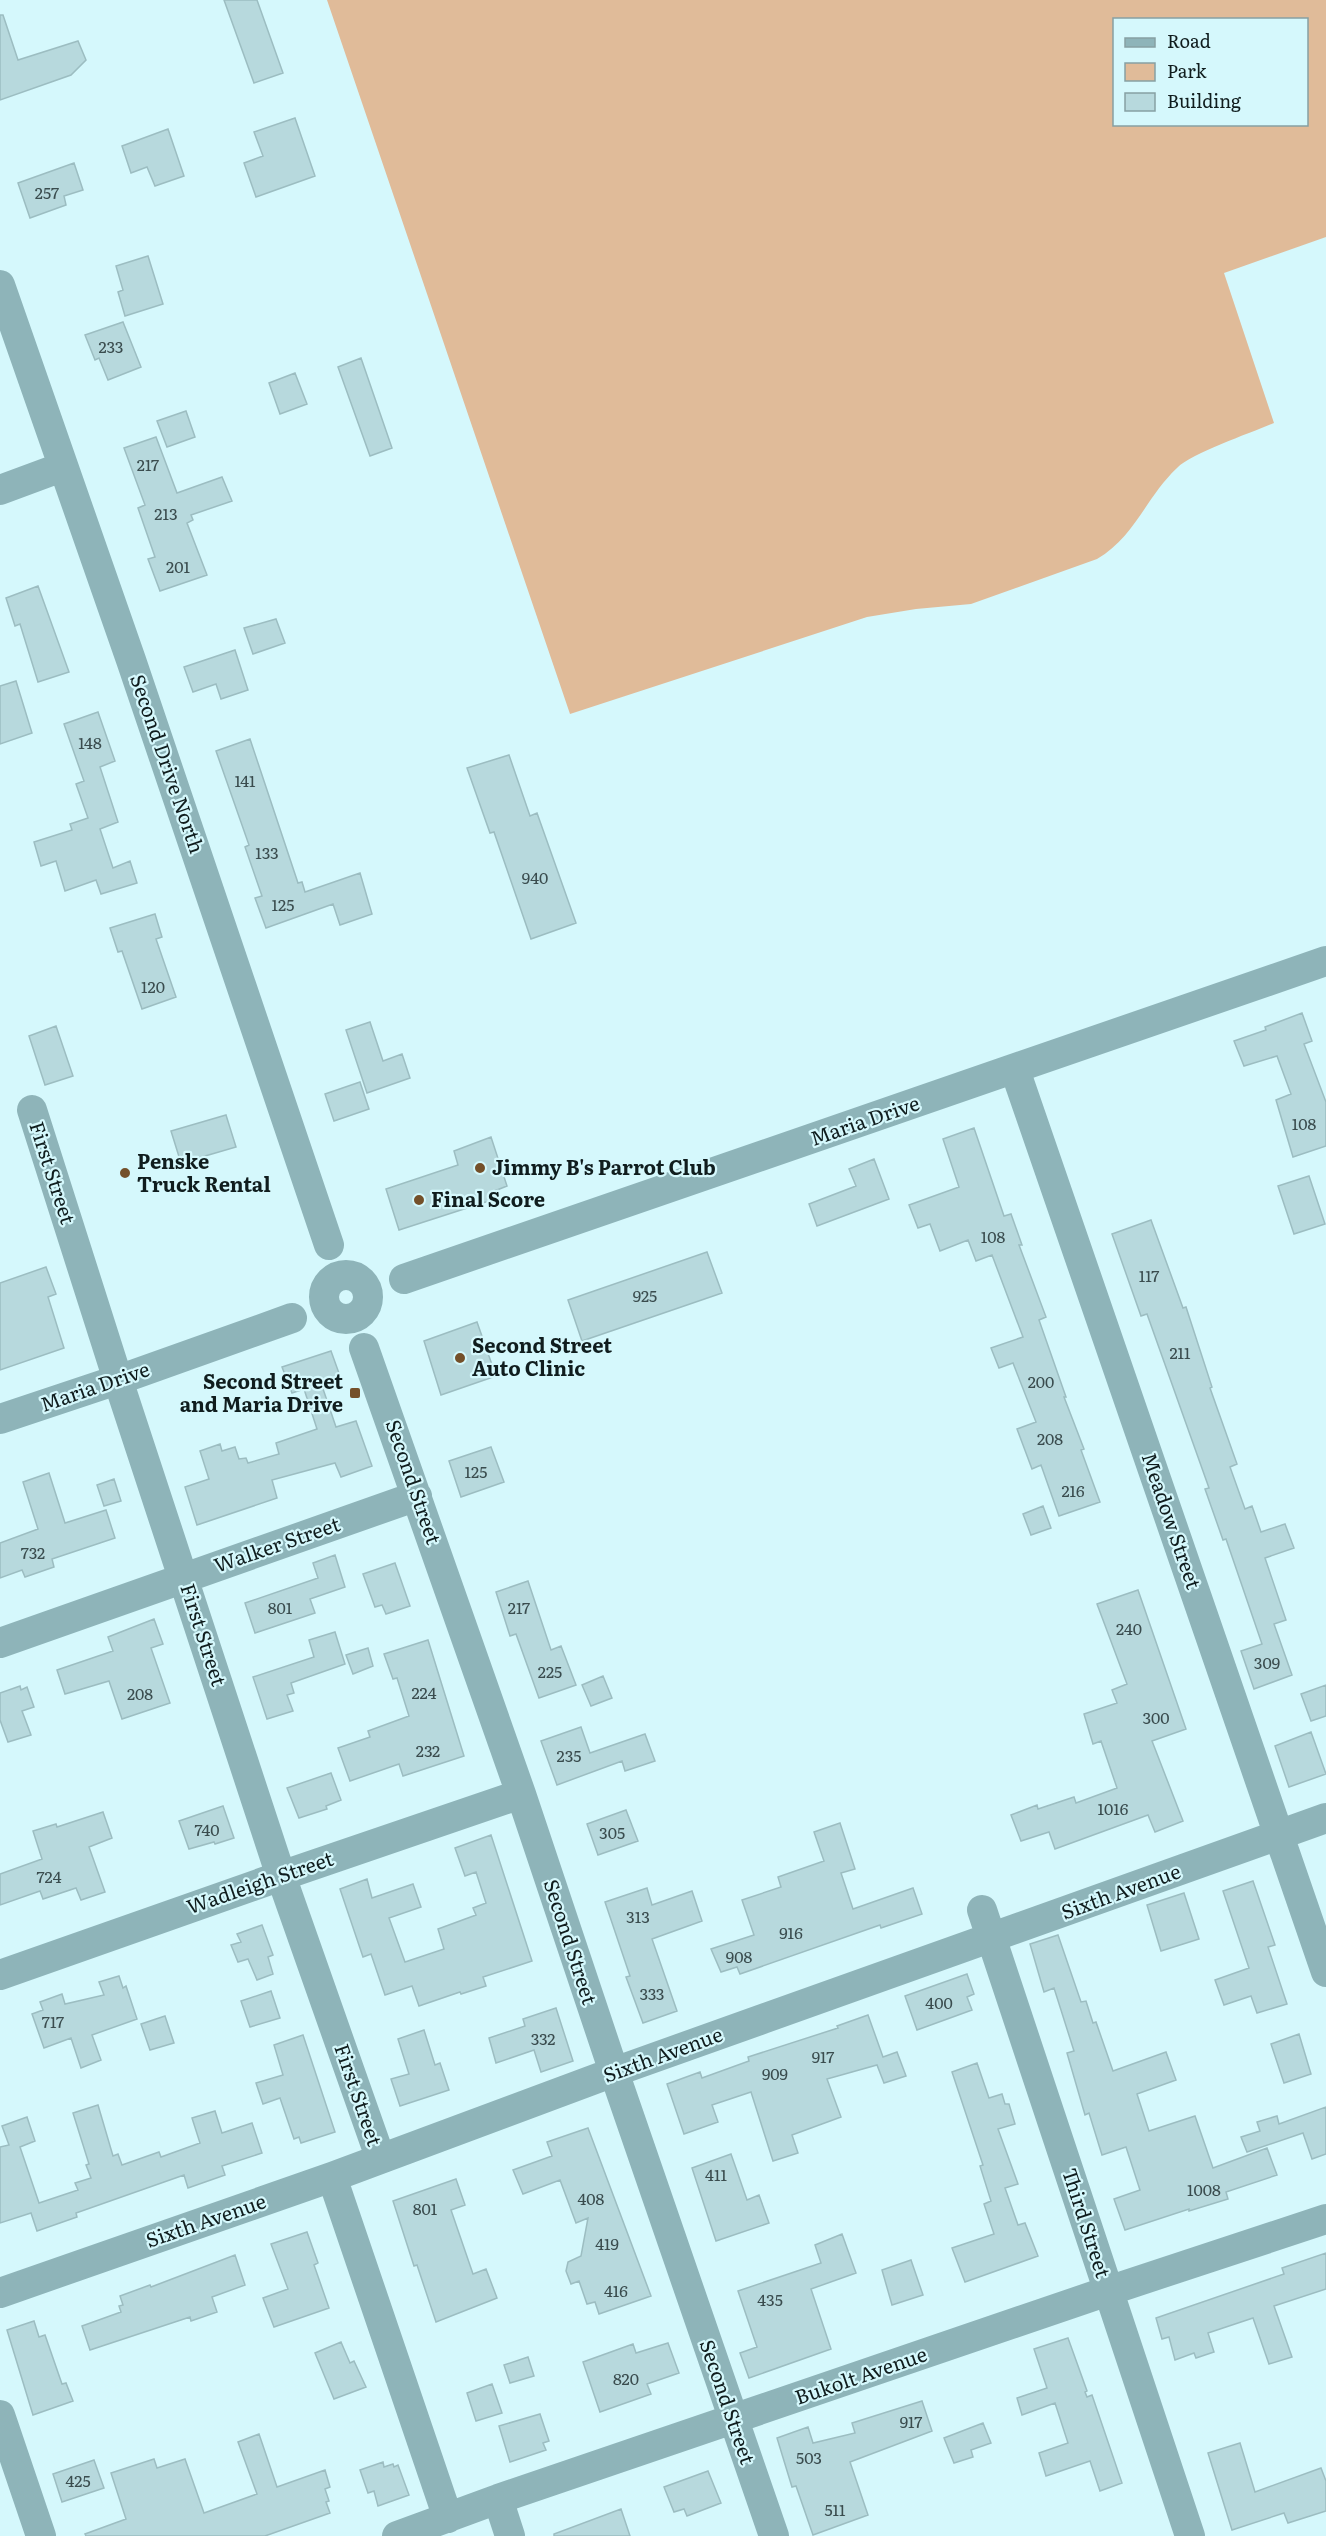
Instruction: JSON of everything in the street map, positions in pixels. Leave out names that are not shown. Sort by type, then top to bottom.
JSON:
[{"type":"street","name":"Second Drive North","points":[[0,285],[124,639],[329,1245],[325,1261],[345,1297]]},
{"type":"street","points":[[0,490],[62,467]]},
{"type":"street","name":"Maria Drive","points":[[0,1419],[118,1380],[291,1318],[305,1300],[393,1290],[404,1279],[1326,962]]},
{"type":"street","name":"Meadow Street","points":[[1015,1070],[1326,1972]]},
{"type":"street","name":"First Street","points":[[32,1110],[281,1875],[380,2157]]},
{"type":"street","name":"Second Street","points":[[345,1297],[347,1334],[364,1348],[417,1496],[774,2536]]},
{"type":"street","name":"Walker Street","points":[[0,1643],[417,1496]]},
{"type":"street","name":"Wadleigh Street","points":[[0,1975],[281,1875],[521,1794]]},
{"type":"street","name":"Sixth Avenue","points":[[0,2293],[332,2177],[380,2157],[614,2072],[1326,1818]]},
{"type":"street","name":"Third Street","points":[[982,1910],[1190,2536]]},
{"type":"street","points":[[332,2177],[448,2518]]},
{"type":"street","name":"Bukolt Avenue","points":[[398,2536],[498,2499],[1326,2219]]},
{"type":"street","points":[[0,2415],[41,2536]]},
{"type":"street","points":[[498,2499],[510,2536]]},
{"type":"green space","points":[[327,0],[1326,0],[1326,237],[1224,273],[1274,423],[1195,456],[1177,468],[1166,479],[1121,540],[1097,559],[971,604],[916,609],[867,617],[570,714]]},
{"type":"building","points":[[224,0],[257,0],[283,73],[254,83]]},
{"type":"building","points":[[0,15],[3,15],[18,60],[78,41],[86,60],[71,75],[0,100]]},
{"type":"building","points":[[295,118],[315,176],[256,197],[244,163],[263,156],[254,132]]},
{"type":"building","points":[[168,129],[184,176],[155,186],[147,167],[131,173],[122,146]]},
{"type":"building","points":[[74,163],[83,190],[64,196],[66,205],[30,218],[18,183]]},
{"type":"building","points":[[148,256],[163,304],[125,316],[118,292],[123,290],[116,266]]},
{"type":"building","points":[[123,322],[141,367],[108,380],[99,358],[95,360],[85,335]]},
{"type":"building","points":[[361,358],[392,448],[370,456],[338,367]]},
{"type":"building","points":[[295,373],[307,404],[280,414],[269,383]]},
{"type":"building","points":[[186,411],[195,437],[167,447],[157,421]]},
{"type":"building","points":[[156,437],[177,493],[222,477],[232,501],[191,515],[193,520],[187,523],[207,575],[160,591],[148,559],[155,557],[138,508],[145,505],[124,448]]},
{"type":"building","points":[[38,586],[69,672],[38,682],[20,624],[15,626],[6,598]]},
{"type":"building","points":[[276,619],[285,643],[253,654],[244,628]]},
{"type":"building","points":[[235,650],[248,690],[221,699],[216,684],[193,692],[184,667]]},
{"type":"building","points":[[16,681],[32,733],[0,744],[0,686]]},
{"type":"building","points":[[98,712],[115,761],[100,767],[118,822],[100,829],[113,868],[130,861],[137,883],[101,894],[96,880],[65,891],[56,861],[41,866],[34,842],[72,830],[70,824],[88,818],[76,784],[84,781],[64,724]]},
{"type":"building","points":[[250,739],[298,883],[302,882],[305,892],[360,873],[372,914],[340,925],[333,904],[266,928],[255,898],[262,896],[245,847],[249,845],[216,751]]},
{"type":"building","points":[[509,755],[530,816],[537,813],[576,923],[531,939],[494,832],[490,833],[467,768]]},
{"type":"building","points":[[155,914],[162,937],[156,939],[176,997],[142,1009],[122,951],[118,952],[110,928]]},
{"type":"building","points":[[1302,1013],[1312,1041],[1304,1044],[1326,1102],[1326,1146],[1293,1157],[1276,1100],[1291,1094],[1277,1056],[1244,1066],[1234,1041],[1266,1030],[1265,1027]]},
{"type":"building","points":[[370,1022],[383,1061],[402,1054],[410,1078],[367,1093],[346,1030]]},
{"type":"building","points":[[56,1026],[73,1076],[45,1085],[29,1036]]},
{"type":"building","points":[[360,1082],[369,1109],[334,1121],[325,1094]]},
{"type":"building","points":[[226,1115],[236,1147],[181,1163],[171,1131]]},
{"type":"building","points":[[974,1128],[1004,1216],[1011,1214],[1022,1245],[1019,1245],[1046,1317],[1039,1320],[1100,1502],[1059,1516],[1041,1465],[1032,1469],[1017,1429],[1036,1422],[1013,1363],[999,1368],[991,1348],[1023,1337],[992,1255],[976,1261],[968,1240],[940,1251],[930,1224],[918,1228],[909,1205],[959,1187],[943,1139]]},
{"type":"building","points":[[491,1137],[507,1186],[492,1192],[495,1199],[399,1230],[386,1189],[458,1165],[454,1151]]},
{"type":"building","points":[[874,1159],[889,1199],[817,1226],[809,1204],[856,1186],[849,1169]]},
{"type":"building","points":[[1309,1176],[1325,1224],[1294,1234],[1278,1186]]},
{"type":"building","points":[[1151,1220],[1183,1308],[1186,1307],[1212,1387],[1210,1388],[1237,1464],[1230,1467],[1245,1509],[1252,1506],[1261,1532],[1285,1524],[1294,1548],[1265,1558],[1286,1620],[1274,1624],[1292,1675],[1254,1689],[1241,1651],[1262,1644],[1226,1539],[1223,1540],[1205,1489],[1209,1488],[1147,1314],[1141,1316],[1112,1234]]},
{"type":"building","points":[[707,1252],[722,1293],[582,1341],[568,1300]]},
{"type":"building","points":[[46,1267],[56,1294],[48,1297],[64,1348],[0,1370],[0,1283]]},
{"type":"building","name":"Second Street Auto Clinic","points":[[477,1322],[496,1376],[441,1395],[424,1341]]},
{"type":"building","points":[[331,1351],[340,1376],[321,1383],[336,1427],[356,1421],[372,1466],[341,1477],[335,1463],[272,1480],[277,1498],[197,1525],[185,1487],[209,1479],[200,1451],[220,1444],[222,1451],[235,1447],[239,1459],[246,1458],[248,1463],[279,1454],[276,1443],[317,1429],[304,1389],[292,1393],[282,1367]]},
{"type":"building","points":[[491,1447],[504,1482],[461,1497],[449,1461]]},
{"type":"building","points":[[49,1473],[65,1523],[106,1510],[115,1538],[52,1559],[54,1567],[25,1577],[22,1570],[0,1578],[0,1543],[38,1529],[23,1482]]},
{"type":"building","points":[[114,1479],[121,1501],[104,1506],[97,1485]]},
{"type":"building","points":[[1043,1506],[1051,1528],[1031,1535],[1023,1514]]},
{"type":"building","points":[[335,1555],[345,1587],[310,1599],[315,1613],[255,1633],[245,1603],[318,1578],[313,1563]]},
{"type":"building","points":[[395,1563],[410,1606],[386,1614],[382,1605],[375,1607],[363,1574]]},
{"type":"building","points":[[528,1581],[551,1650],[561,1646],[576,1685],[539,1698],[516,1634],[510,1636],[496,1592]]},
{"type":"building","points":[[1138,1590],[1186,1729],[1152,1741],[1183,1821],[1155,1832],[1148,1815],[1055,1849],[1049,1832],[1021,1841],[1011,1815],[1037,1805],[1038,1809],[1074,1797],[1076,1803],[1117,1788],[1101,1741],[1093,1744],[1084,1714],[1117,1703],[1112,1690],[1127,1684],[1097,1604]]},
{"type":"building","points":[[154,1619],[163,1644],[151,1648],[170,1703],[122,1719],[109,1681],[65,1694],[57,1670],[113,1651],[108,1637]]},
{"type":"building","points":[[335,1632],[345,1664],[291,1683],[294,1693],[287,1695],[293,1711],[267,1719],[253,1677],[314,1657],[309,1640]]},
{"type":"building","points":[[428,1640],[464,1756],[403,1776],[399,1764],[350,1781],[338,1748],[370,1737],[368,1731],[409,1716],[397,1678],[393,1679],[384,1654]]},
{"type":"building","points":[[368,1648],[373,1666],[353,1674],[346,1655]]},
{"type":"building","points":[[603,1676],[612,1698],[591,1706],[582,1685]]},
{"type":"building","points":[[1326,1685],[1326,1716],[1311,1721],[1301,1694]]},
{"type":"building","points":[[20,1686],[21,1690],[27,1687],[34,1707],[22,1711],[31,1735],[8,1742],[0,1720],[0,1693]]},
{"type":"building","points":[[581,1727],[590,1753],[645,1734],[655,1761],[625,1771],[622,1761],[557,1785],[541,1741]]},
{"type":"building","points":[[1311,1732],[1326,1774],[1289,1787],[1275,1746]]},
{"type":"building","points":[[331,1773],[341,1800],[326,1806],[327,1809],[299,1818],[287,1788]]},
{"type":"building","points":[[223,1806],[234,1838],[189,1849],[179,1821]]},
{"type":"building","points":[[626,1810],[638,1841],[598,1855],[587,1824]]},
{"type":"building","points":[[103,1812],[112,1838],[89,1847],[105,1892],[81,1900],[76,1888],[43,1899],[40,1891],[0,1905],[0,1874],[42,1859],[33,1831],[56,1824],[57,1827]]},
{"type":"building","points":[[840,1823],[855,1869],[841,1873],[853,1909],[913,1888],[922,1914],[881,1928],[880,1925],[740,1974],[737,1967],[721,1972],[711,1949],[754,1935],[742,1900],[781,1887],[778,1877],[824,1861],[814,1832]]},
{"type":"building","points":[[491,1835],[532,1961],[483,1977],[486,1986],[419,2006],[412,1986],[385,1995],[371,1954],[363,1957],[340,1889],[367,1879],[372,1898],[413,1884],[421,1907],[389,1918],[405,1962],[444,1949],[438,1929],[476,1915],[473,1908],[486,1903],[476,1872],[465,1876],[455,1848]]},
{"type":"building","points":[[1253,1881],[1275,1945],[1268,1947],[1287,2004],[1257,2013],[1251,1996],[1224,2005],[1215,1980],[1249,1968],[1223,1891]]},
{"type":"building","points":[[647,1888],[652,1905],[692,1891],[702,1921],[652,1939],[677,2011],[643,2023],[626,1977],[630,1976],[605,1902]]},
{"type":"building","points":[[1184,1893],[1199,1939],[1161,1951],[1147,1905]]},
{"type":"building","points":[[262,1925],[273,1955],[268,1957],[273,1974],[257,1980],[248,1959],[238,1962],[231,1945],[241,1942],[237,1934]]},
{"type":"building","points":[[1058,1935],[1081,2002],[1086,2001],[1093,2023],[1096,2022],[1113,2071],[1166,2052],[1176,2080],[1137,2094],[1149,2131],[1195,2116],[1213,2168],[1267,2148],[1277,2175],[1226,2192],[1228,2199],[1125,2230],[1114,2199],[1140,2190],[1126,2147],[1102,2155],[1089,2113],[1085,2115],[1067,2053],[1074,2051],[1054,1988],[1044,1992],[1030,1944]]},
{"type":"building","points":[[967,1974],[974,1994],[967,1997],[972,2010],[917,2030],[905,1996]]},
{"type":"building","points":[[119,1976],[123,1988],[126,1986],[137,2019],[92,2035],[101,2060],[81,2068],[71,2038],[44,2048],[32,2014],[43,2010],[40,2002],[62,1994],[65,2004],[104,1995],[99,1982]]},
{"type":"building","points":[[271,1991],[280,2018],[250,2027],[241,2001]]},
{"type":"building","points":[[556,2008],[573,2061],[541,2072],[534,2050],[496,2063],[489,2038],[525,2026],[523,2019]]},
{"type":"building","points":[[868,2015],[883,2057],[897,2052],[906,2076],[884,2083],[877,2065],[827,2079],[841,2117],[792,2135],[798,2153],[773,2161],[751,2092],[712,2105],[718,2122],[684,2134],[667,2084],[700,2072],[702,2078],[749,2061],[748,2057],[838,2028],[837,2026]]},
{"type":"building","points":[[165,2016],[174,2043],[150,2050],[141,2024]]},
{"type":"building","points":[[424,2030],[435,2065],[440,2063],[449,2090],[400,2106],[391,2079],[409,2074],[398,2039]]},
{"type":"building","points":[[1299,2034],[1311,2074],[1284,2083],[1271,2044]]},
{"type":"building","points":[[303,2035],[335,2132],[301,2143],[299,2137],[294,2139],[280,2098],[263,2104],[256,2083],[283,2075],[274,2045]]},
{"type":"building","points":[[977,2063],[989,2098],[1002,2094],[1005,2104],[1009,2104],[1015,2124],[998,2129],[1018,2184],[1005,2188],[1018,2225],[1025,2223],[1038,2256],[965,2282],[952,2248],[994,2234],[984,2204],[991,2201],[980,2166],[983,2165],[952,2072]]},
{"type":"building","points":[[98,2105],[113,2156],[118,2154],[122,2165],[159,2152],[161,2157],[200,2143],[192,2118],[215,2111],[222,2133],[252,2123],[262,2153],[222,2166],[225,2175],[188,2188],[184,2175],[76,2213],[77,2217],[37,2231],[31,2213],[0,2223],[0,2147],[9,2145],[2,2126],[27,2117],[35,2141],[20,2147],[39,2203],[78,2190],[75,2183],[91,2178],[86,2165],[89,2164],[73,2113]]},
{"type":"building","points":[[1326,2107],[1326,2154],[1312,2159],[1303,2133],[1247,2152],[1241,2137],[1260,2131],[1257,2122],[1277,2116],[1279,2124]]},
{"type":"building","points":[[588,2128],[651,2296],[599,2314],[595,2302],[587,2304],[579,2281],[571,2284],[566,2271],[568,2262],[581,2256],[588,2218],[576,2223],[560,2180],[523,2194],[513,2170],[552,2156],[547,2142]]},
{"type":"building","points":[[731,2154],[747,2200],[759,2195],[769,2223],[716,2241],[692,2168]]},
{"type":"building","points":[[456,2179],[465,2205],[451,2210],[473,2274],[486,2269],[497,2298],[436,2322],[417,2265],[414,2266],[393,2201]]},
{"type":"building","points":[[307,2232],[318,2263],[314,2265],[329,2308],[274,2327],[263,2298],[288,2289],[271,2244]]},
{"type":"building","points":[[842,2234],[856,2273],[811,2289],[831,2349],[749,2378],[740,2353],[757,2347],[738,2291],[821,2263],[815,2245]]},
{"type":"building","points":[[1326,2253],[1326,2289],[1274,2306],[1292,2357],[1269,2364],[1253,2318],[1208,2333],[1214,2352],[1196,2358],[1194,2353],[1175,2360],[1169,2337],[1162,2339],[1156,2318],[1284,2274],[1282,2268]]},
{"type":"building","points":[[235,2255],[245,2285],[212,2297],[217,2312],[191,2321],[190,2317],[90,2350],[82,2326],[121,2312],[119,2306],[123,2305],[120,2296],[150,2285],[151,2287]]},
{"type":"building","points":[[911,2260],[923,2295],[892,2305],[882,2270]]},
{"type":"building","points":[[34,2321],[39,2337],[45,2335],[62,2384],[66,2383],[73,2401],[33,2415],[7,2330]]},
{"type":"building","points":[[1068,2338],[1087,2391],[1085,2392],[1087,2397],[1092,2395],[1122,2483],[1100,2491],[1090,2461],[1046,2476],[1039,2453],[1068,2443],[1055,2403],[1022,2415],[1017,2398],[1047,2388],[1034,2349]]},
{"type":"building","points":[[341,2342],[350,2363],[354,2361],[366,2387],[334,2399],[315,2353]]},
{"type":"building","points":[[668,2343],[679,2373],[647,2384],[651,2394],[600,2412],[583,2362],[633,2344],[636,2353]]},
{"type":"building","points":[[528,2357],[534,2376],[510,2383],[504,2365]]},
{"type":"building","points":[[492,2384],[502,2413],[476,2421],[467,2393]]},
{"type":"building","points":[[922,2401],[932,2431],[850,2462],[868,2515],[813,2535],[796,2486],[792,2487],[777,2438],[808,2427],[813,2443],[855,2433],[852,2423]]},
{"type":"building","points":[[540,2414],[549,2441],[543,2443],[546,2450],[510,2462],[499,2426]]},
{"type":"building","points":[[983,2423],[991,2443],[971,2450],[973,2457],[954,2463],[944,2438]]},
{"type":"building","points":[[259,2434],[277,2487],[325,2470],[330,2487],[325,2489],[330,2513],[265,2536],[86,2536],[85,2534],[126,2519],[111,2473],[154,2459],[157,2468],[185,2459],[204,2513],[257,2494],[238,2442]]},
{"type":"building","points":[[1240,2443],[1255,2492],[1321,2468],[1326,2481],[1326,2511],[1288,2523],[1284,2513],[1232,2530],[1208,2453]]},
{"type":"building","points":[[94,2460],[104,2488],[62,2502],[53,2474]]},
{"type":"building","points":[[383,2462],[384,2467],[398,2465],[409,2495],[378,2506],[374,2491],[368,2493],[360,2470]]},
{"type":"building","points":[[708,2471],[721,2503],[687,2516],[684,2509],[674,2512],[664,2487]]},
{"type":"building","points":[[621,2509],[630,2536],[554,2536],[554,2534]]},
{"type":"place","name":"Jimmy B's Parrot Club","points":[[480,1168]]},
{"type":"place","name":"Penske Truck Rental","points":[[125,1173]]},
{"type":"place","name":"Final Score","points":[[419,1200]]},
{"type":"place","name":"Second Street Auto Clinic","points":[[460,1358]]},
{"type":"place","name":"Second Street and Maria Drive","points":[[355,1393]]}]
